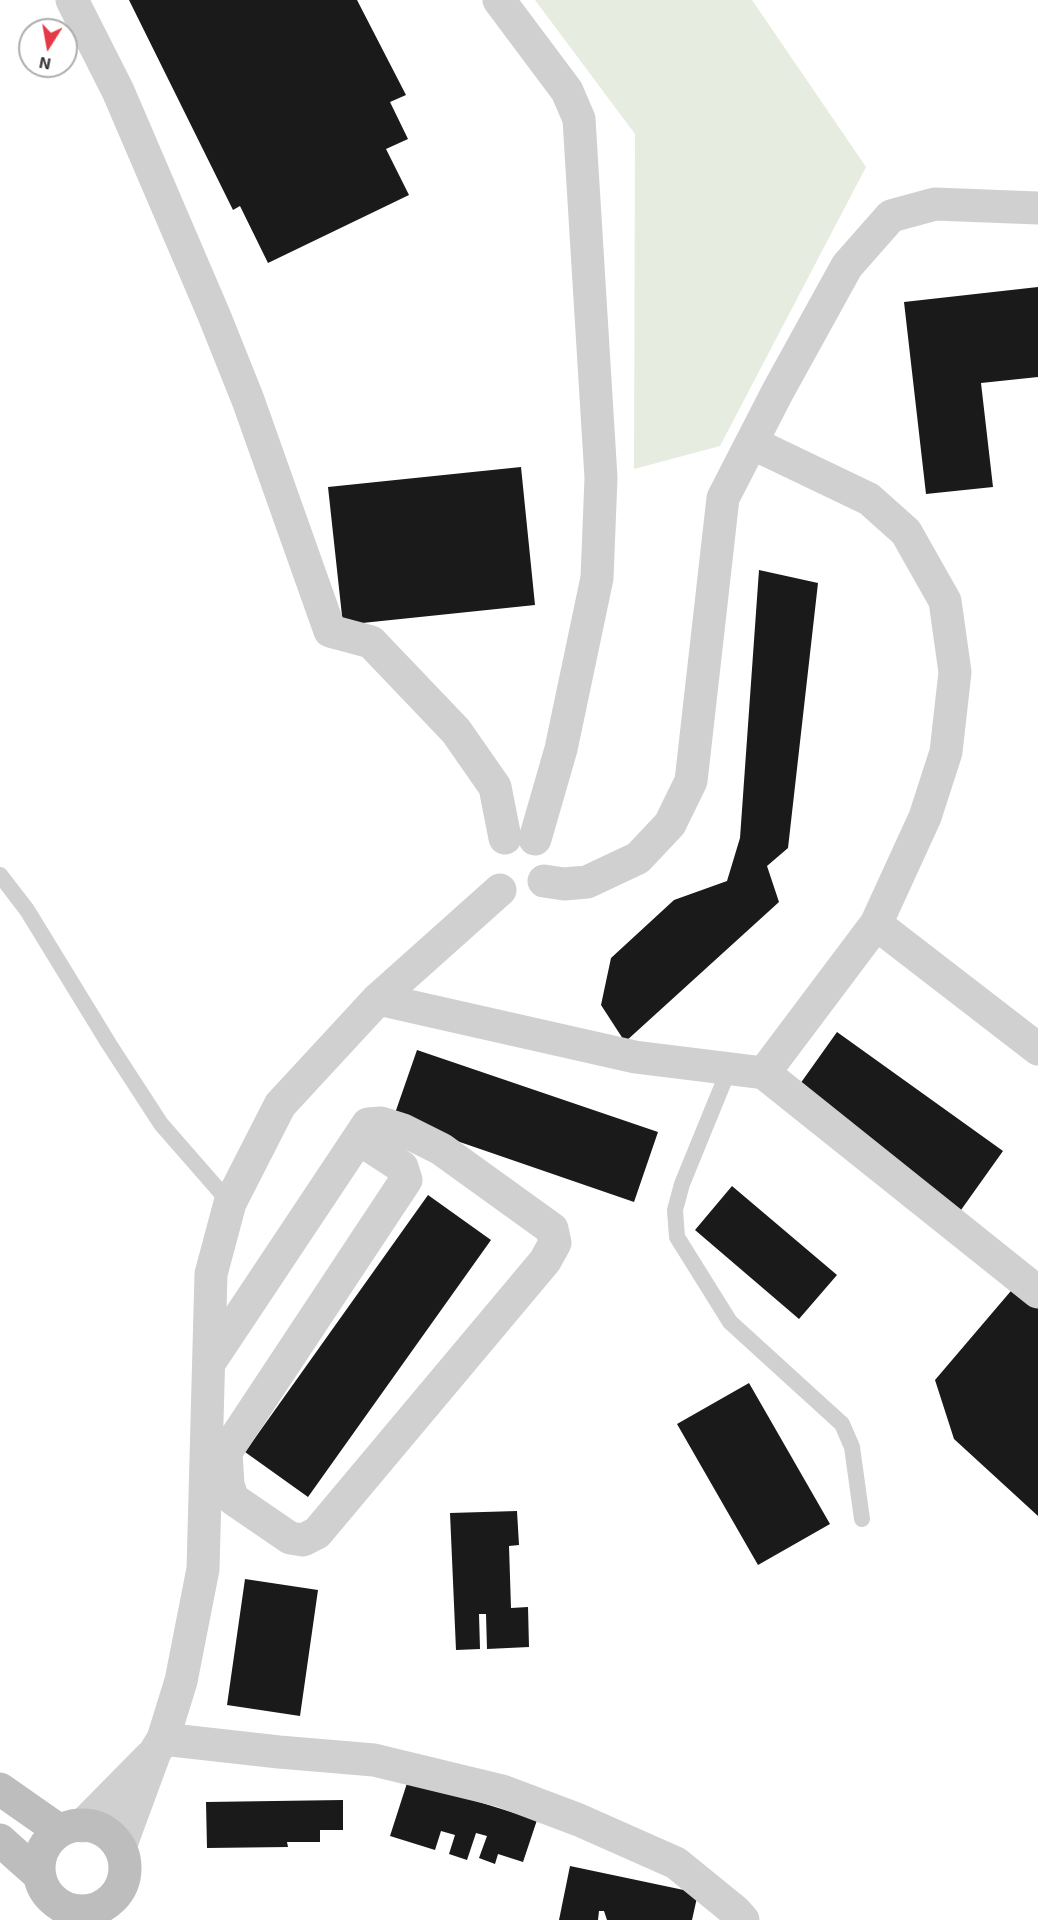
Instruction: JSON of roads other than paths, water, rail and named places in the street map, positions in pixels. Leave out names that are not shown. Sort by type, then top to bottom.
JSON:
[{"type":"street","points":[[72,0],[118,92],[223,336],[330,631],[371,642],[456,730],[495,786],[520,838],[546,851],[549,866],[544,881],[532,891],[517,894],[500,890],[492,878],[489,862],[494,848],[520,838],[561,749],[597,578],[601,478],[579,119],[567,91],[499,0]]},
{"type":"street","points":[[544,881],[564,884],[587,882],[638,858],[670,824],[691,782],[723,498],[847,266],[891,216],[935,204],[1038,208]]},
{"type":"street","points":[[752,443],[869,499],[906,532],[945,601],[955,672],[946,752],[925,817],[876,924],[764,1073]]},
{"type":"street","points":[[120,1847],[181,1682],[203,1569],[211,1274],[230,1203],[280,1105],[378,999],[500,890]]},
{"type":"street","points":[[876,924],[1038,1049]]},
{"type":"street","points":[[378,999],[634,1057],[764,1073],[1038,1292]]},
{"type":"street","points":[[209,1363],[368,1124],[381,1123],[403,1130],[441,1149],[552,1229],[555,1243],[545,1261],[318,1533],[303,1540],[290,1538],[233,1499],[228,1485],[226,1452],[406,1180],[402,1167],[359,1139]]},
{"type":"street","points":[[0,1789],[71,1828],[97,1828],[110,1836],[120,1847],[125,1863],[124,1880],[116,1895],[112,1913],[70,1910],[55,1903],[44,1890],[38,1874],[40,1857],[47,1842],[71,1828],[159,1745],[374,1760],[502,1791],[579,1820],[676,1863],[743,1920]]},
{"type":"street","points":[[0,1840],[38,1874]]},
{"type":"lane","points":[[0,875],[27,910],[161,1124],[230,1203]]},
{"type":"lane","points":[[729,1069],[682,1185],[675,1210],[677,1237],[730,1322],[842,1424],[852,1447],[862,1519]]}]
